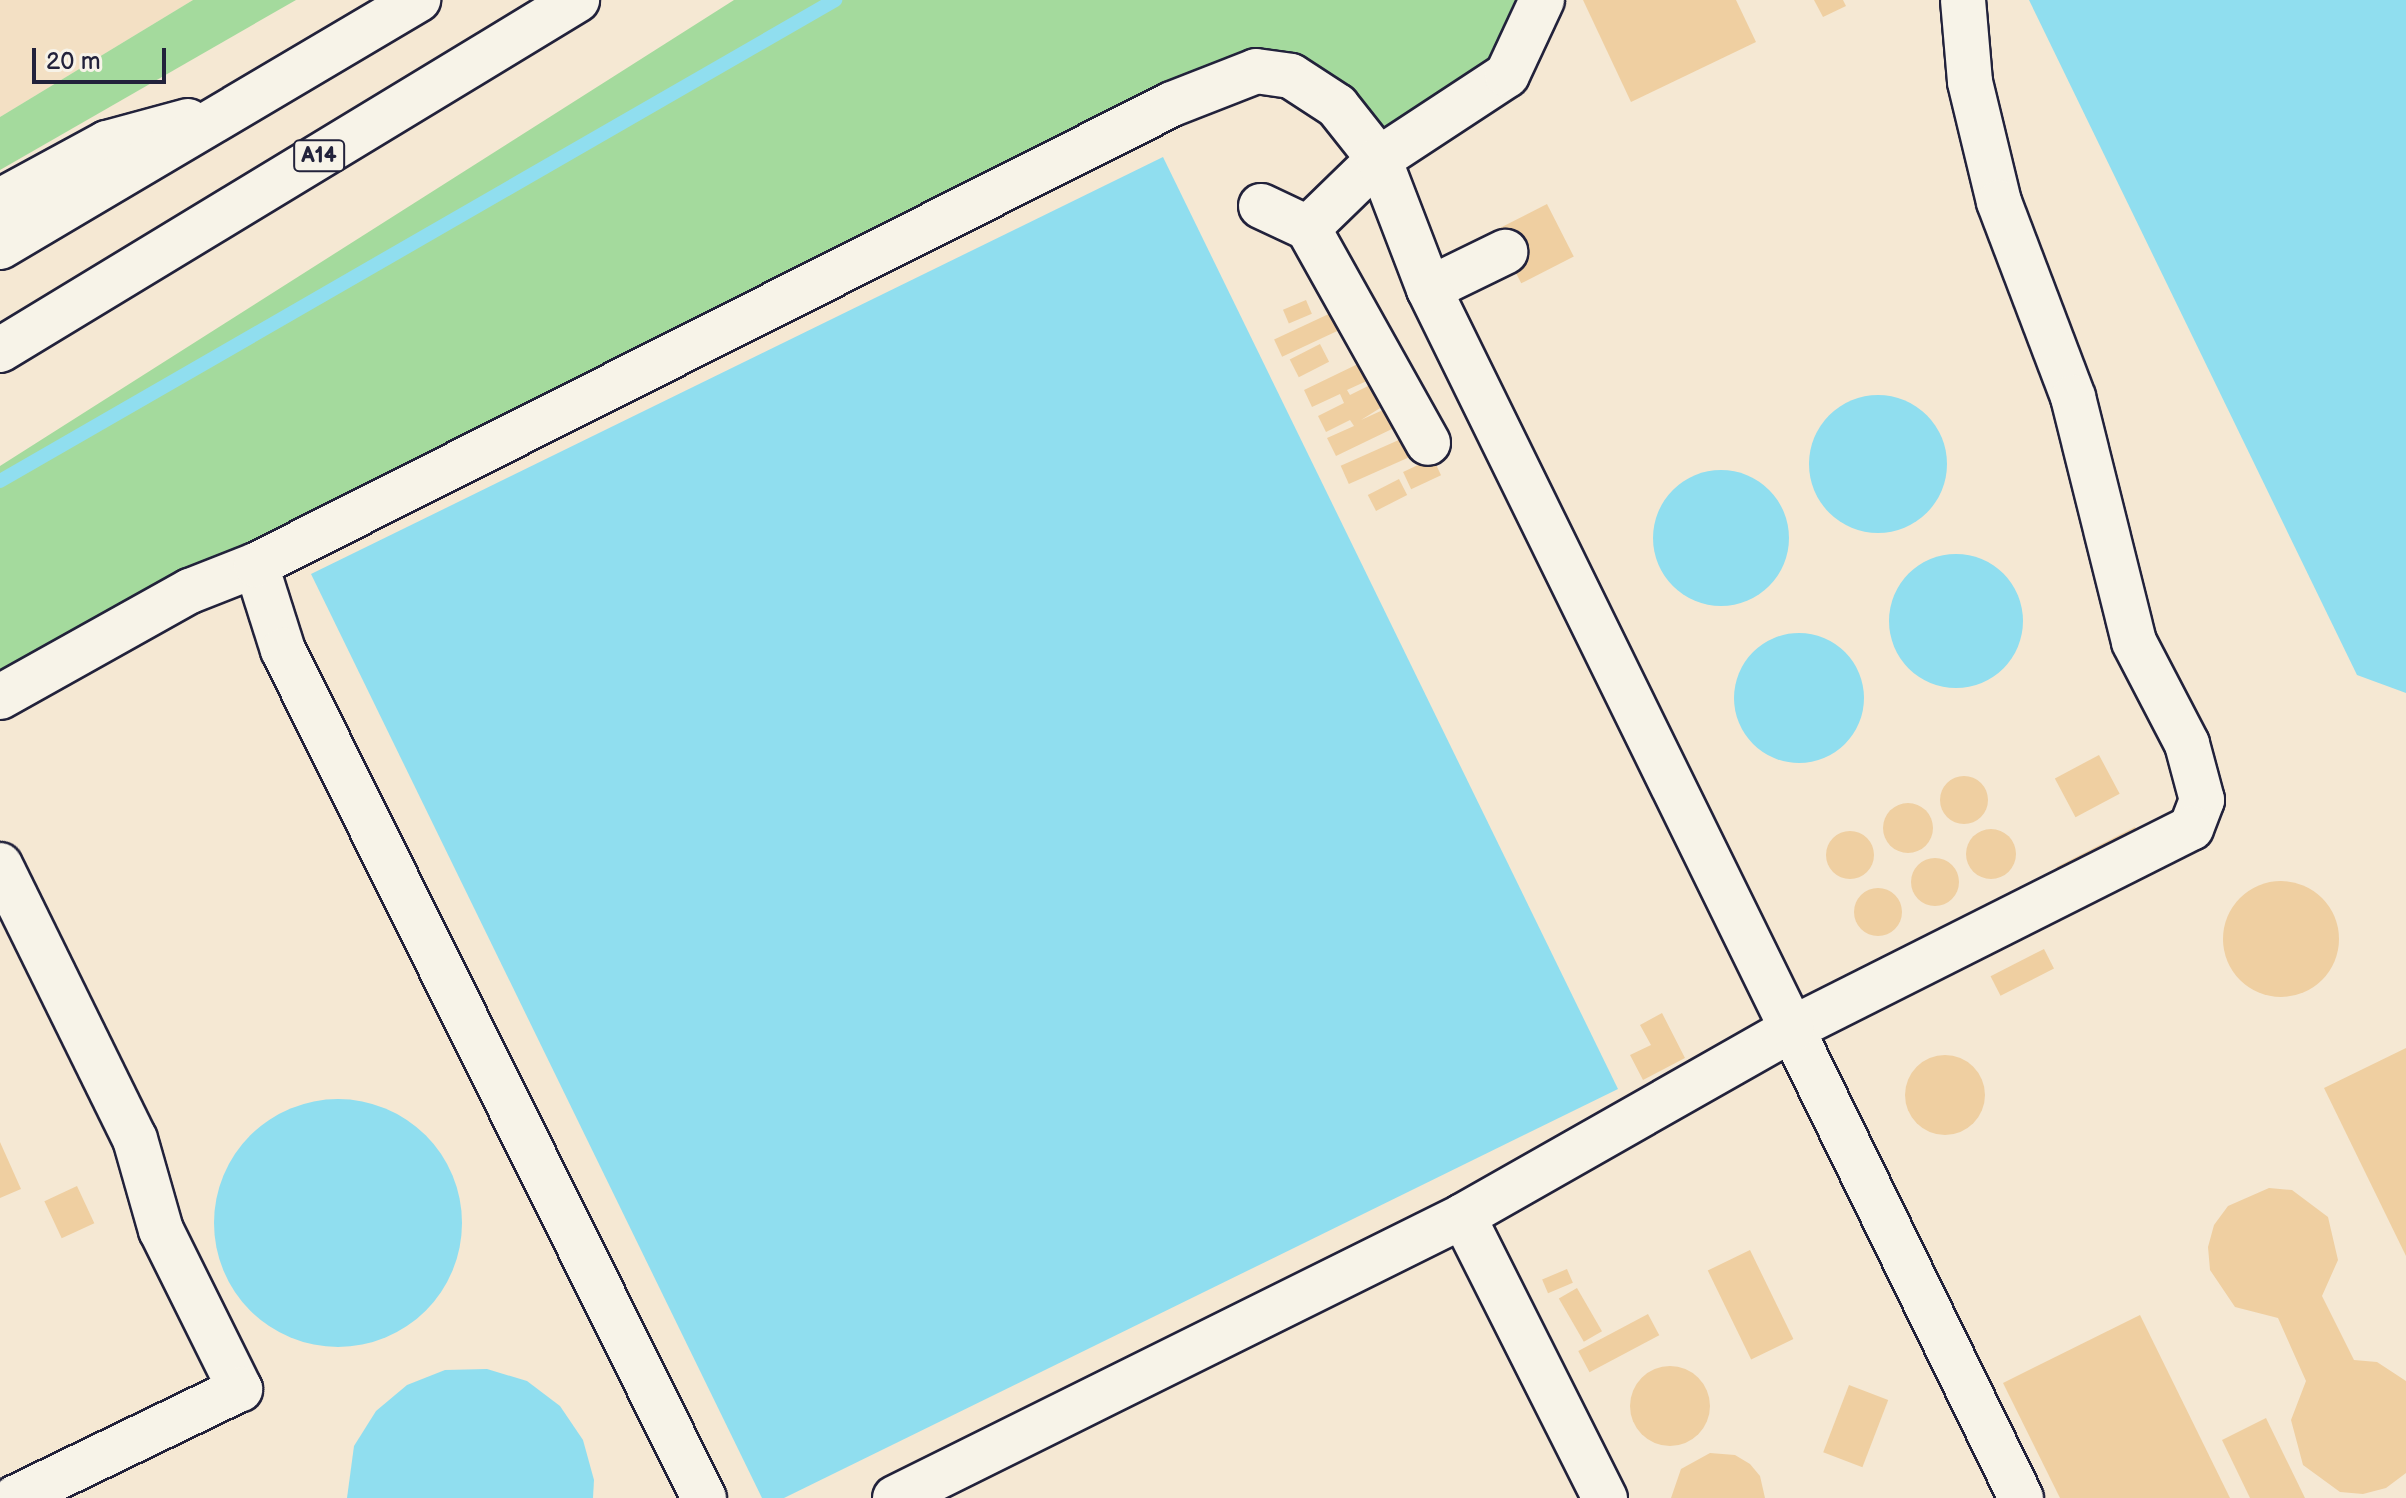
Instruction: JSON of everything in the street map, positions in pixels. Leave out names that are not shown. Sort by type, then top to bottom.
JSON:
[{"type":"main road","points":[[0,247],[418,0]]},
{"type":"main road","name":"A14","points":[[0,350],[577,0]]},
{"type":"main road","points":[[1308,228],[1379,159],[1507,75],[1542,0]]},
{"type":"main road","points":[[895,1498],[1463,1216],[1792,1029],[2191,828],[2202,800],[2187,744],[2134,642],[2073,397],[1999,202],[1970,82],[1963,0]]},
{"type":"main road","points":[[0,697],[190,591],[256,565],[1172,104],[1256,71],[1291,76],[1337,106],[1379,159],[1429,289],[2021,1498]]},
{"type":"main road","points":[[0,201],[107,143],[244,105]]},
{"type":"main road","points":[[1261,206],[1308,228],[1428,443]]},
{"type":"main road","points":[[1429,289],[1505,252]]},
{"type":"main road","name":"A14","points":[[0,376],[61,313]]},
{"type":"main road","points":[[256,565],[283,650],[704,1498]]},
{"type":"main road","points":[[0,865],[135,1139],[161,1230],[240,1389],[15,1498]]},
{"type":"main road","points":[[1463,1216],[1605,1498]]},
{"type":"shaded area","points":[[0,0],[193,0],[0,117]]},
{"type":"green space","points":[[193,0],[296,0],[0,170],[0,117]]},
{"type":"green space","points":[[734,0],[1526,0],[1475,86],[1390,131],[1295,62],[0,679],[0,466]]},
{"type":"water","points":[[2029,0],[2406,0],[2406,693],[2357,675]]},
{"type":"water","points":[[1163,157],[1618,1089],[784,1498],[762,1498],[311,574]]},
{"type":"water","points":[[1878,395],[1904,400],[1927,415],[1942,438],[1947,464],[1942,490],[1927,513],[1904,528],[1878,533],[1852,528],[1829,513],[1814,490],[1809,464],[1814,438],[1829,415],[1852,400]]},
{"type":"water","points":[[1721,470],[1747,475],[1769,490],[1784,512],[1789,538],[1784,564],[1769,586],[1747,601],[1721,606],[1695,601],[1673,586],[1658,564],[1653,538],[1658,512],[1673,490],[1695,475]]},
{"type":"water","points":[[1956,554],[1982,559],[2004,573],[2018,595],[2023,621],[2018,647],[2004,669],[1982,683],[1956,688],[1930,683],[1908,669],[1894,647],[1889,621],[1894,595],[1908,573],[1930,559]]},
{"type":"water","points":[[1799,633],[1824,638],[1845,652],[1859,673],[1864,698],[1859,723],[1845,744],[1824,758],[1799,763],[1774,758],[1753,744],[1739,723],[1734,698],[1739,673],[1753,652],[1774,638]]},
{"type":"water","points":[[338,1099],[385,1109],[407,1120],[425,1136],[441,1154],[452,1176],[462,1223],[452,1270],[441,1292],[425,1310],[407,1326],[385,1337],[338,1347],[291,1337],[269,1326],[251,1310],[235,1292],[224,1270],[214,1223],[224,1176],[235,1154],[251,1136],[269,1120],[291,1109]]},
{"type":"water","points":[[487,1369],[527,1381],[560,1406],[583,1440],[594,1480],[593,1498],[347,1498],[354,1446],[376,1411],[407,1385],[445,1370]]},
{"type":"building","points":[[1583,0],[1736,0],[1756,42],[1631,102]]},
{"type":"building","points":[[1814,0],[1843,0],[1846,6],[1823,17]]},
{"type":"building","points":[[1547,204],[1574,257],[1521,283],[1494,231]]},
{"type":"building","points":[[1306,300],[1312,314],[1289,324],[1283,310]]},
{"type":"building","points":[[1333,312],[1341,329],[1282,357],[1274,339]]},
{"type":"building","points":[[1320,344],[1329,362],[1299,377],[1290,359]]},
{"type":"building","points":[[1362,362],[1371,379],[1347,390],[1350,395],[1374,383],[1385,405],[1361,420],[1385,409],[1394,428],[1336,456],[1327,438],[1354,426],[1350,420],[1326,432],[1318,416],[1344,403],[1340,394],[1312,407],[1304,390]]},
{"type":"building","points":[[1401,439],[1409,457],[1349,484],[1341,466]]},
{"type":"building","points":[[1433,458],[1441,475],[1411,489],[1403,472]]},
{"type":"building","points":[[1399,479],[1407,495],[1376,511],[1368,495]]},
{"type":"building","points":[[2099,755],[2120,794],[2076,817],[2055,778]]},
{"type":"building","points":[[1964,776],[1981,783],[1988,800],[1981,817],[1964,824],[1947,817],[1940,800],[1947,783]]},
{"type":"building","points":[[1908,803],[1925,811],[1933,828],[1925,845],[1908,853],[1891,845],[1883,828],[1891,811]]},
{"type":"building","points":[[2135,827],[2146,849],[2068,889],[2057,867]]},
{"type":"building","points":[[1991,829],[2008,837],[2016,854],[2008,871],[1991,879],[1974,871],[1966,854],[1974,837]]},
{"type":"building","points":[[1850,831],[1859,832],[1867,838],[1873,846],[1873,864],[1867,872],[1859,878],[1850,879],[1841,878],[1833,872],[1827,864],[1826,855],[1827,846],[1833,838],[1841,832]]},
{"type":"building","points":[[1935,858],[1952,865],[1959,882],[1952,899],[1935,906],[1918,899],[1911,882],[1918,865]]},
{"type":"building","points":[[2281,881],[2303,885],[2322,898],[2335,917],[2339,939],[2335,961],[2322,980],[2303,993],[2281,997],[2259,993],[2240,980],[2227,961],[2223,939],[2227,917],[2240,898],[2259,885]]},
{"type":"building","points":[[1878,888],[1895,895],[1902,912],[1895,929],[1878,936],[1861,929],[1854,912],[1861,895]]},
{"type":"building","points":[[2044,949],[2054,969],[2001,996],[1991,976]]},
{"type":"building","points":[[1662,1013],[1685,1058],[1643,1080],[1630,1055],[1651,1045],[1640,1025]]},
{"type":"building","points":[[2406,1048],[2406,1256],[2324,1088]]},
{"type":"building","points":[[1945,1055],[1960,1058],[1973,1067],[1982,1080],[1985,1095],[1982,1110],[1973,1123],[1960,1132],[1945,1135],[1930,1132],[1917,1123],[1908,1110],[1905,1095],[1908,1080],[1917,1067],[1930,1058]]},
{"type":"building","points":[[0,1142],[21,1189],[0,1198]]},
{"type":"building","points":[[77,1186],[94,1223],[62,1238],[44,1201]]},
{"type":"building","points":[[2269,1188],[2292,1190],[2328,1217],[2338,1260],[2322,1296],[2354,1360],[2377,1362],[2406,1381],[2406,1473],[2386,1488],[2363,1494],[2340,1492],[2303,1465],[2291,1420],[2306,1381],[2278,1318],[2235,1307],[2210,1270],[2208,1247],[2214,1225],[2228,1206]]},
{"type":"building","points":[[1750,1250],[1793,1339],[1751,1360],[1708,1271]]},
{"type":"building","points":[[1567,1269],[1573,1283],[1548,1293],[1542,1280]]},
{"type":"building","points":[[1577,1288],[1602,1331],[1584,1342],[1559,1298]]},
{"type":"building","points":[[1648,1314],[1659,1335],[1590,1372],[1578,1351]]},
{"type":"building","points":[[2140,1315],[2230,1498],[2060,1498],[2003,1383]]},
{"type":"building","points":[[1662,1366],[1678,1366],[1699,1377],[1710,1398],[1710,1414],[1699,1435],[1678,1446],[1662,1446],[1648,1440],[1636,1428],[1630,1414],[1630,1398],[1636,1384],[1648,1372]]},
{"type":"building","points":[[1849,1385],[1888,1400],[1862,1467],[1823,1452]]},
{"type":"building","points":[[2266,1418],[2305,1498],[2250,1498],[2222,1440]]},
{"type":"building","points":[[1710,1453],[1735,1455],[1750,1464],[1760,1476],[1765,1498],[1671,1498],[1681,1469]]},
{"type":"waterway","points":[[0,481],[835,0]]}]
